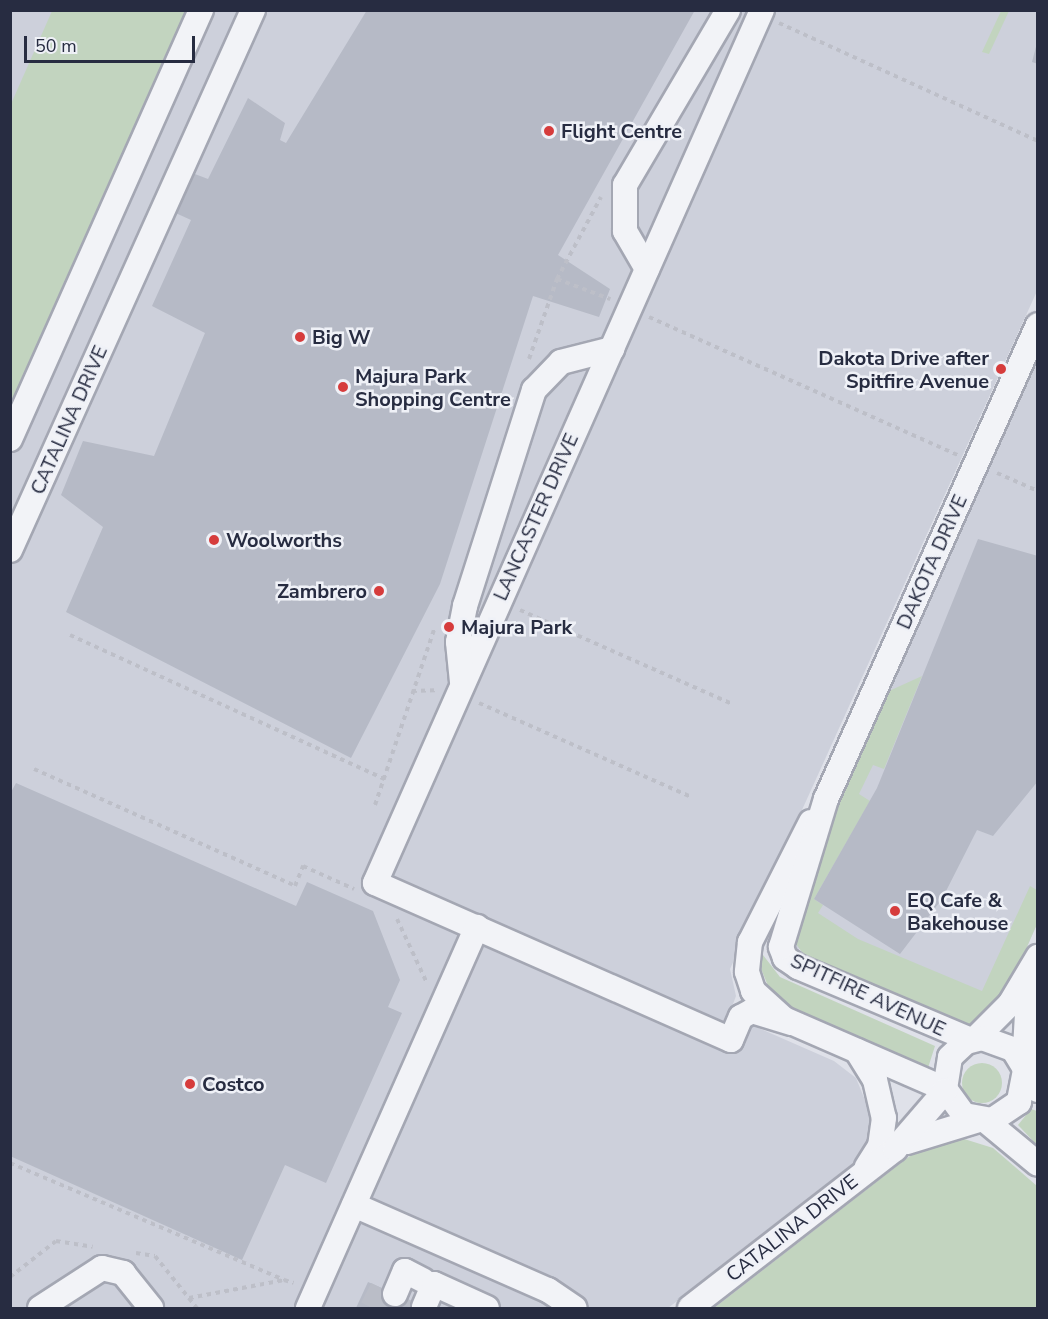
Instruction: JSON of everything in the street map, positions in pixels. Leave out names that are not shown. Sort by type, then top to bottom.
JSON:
[{"type":"street","points":[[10,440],[201,10]]},
{"type":"street","name":"CATALINA DRIVE","points":[[10,550],[253,10]]},
{"type":"street","points":[[647,269],[626,231],[625,185],[728,10]]},
{"type":"street","points":[[647,269],[766,15]]},
{"type":"street","name":"LANCASTER DRIVE","points":[[368,887],[460,688],[647,269]]},
{"type":"street","name":"DAKOTA DRIVE","points":[[826,799],[1038,325]]},
{"type":"street","points":[[460,688],[458,642],[465,606],[534,390],[561,362],[612,350]]},
{"type":"street","points":[[791,1023],[753,991],[747,953],[781,873],[826,799]]},
{"type":"street","name":"SPITFIRE AVENUE","points":[[826,799],[782,954],[798,967],[973,1040]]},
{"type":"street","points":[[368,887],[477,927],[731,1040],[741,1017],[752,1011],[791,1023],[945,1090],[958,1111],[982,1120],[1038,1164]]},
{"type":"street","points":[[301,1300],[354,1205],[477,927]]},
{"type":"street","points":[[945,1090],[950,1057],[973,1040],[1006,1009],[1034,966]]},
{"type":"street","points":[[982,1120],[1016,1107],[1025,1090],[1029,1076],[1034,966]]},
{"type":"street","points":[[973,1040],[1008,1045],[1029,1076]]},
{"type":"street","points":[[857,1051],[875,1080],[884,1118],[878,1152],[861,1175]]},
{"type":"street","name":"CATALINA DRIVE","points":[[895,1149],[945,1090]]},
{"type":"street","name":"CATALINA DRIVE","points":[[690,1308],[895,1149],[930,1132],[982,1120]]},
{"type":"street","points":[[354,1205],[548,1290],[573,1308]]},
{"type":"street","points":[[40,1308],[102,1268],[123,1273],[151,1308]]},
{"type":"path","points":[[766,15],[1038,141]]},
{"type":"path","points":[[557,279],[629,308],[964,457]]},
{"type":"path","points":[[992,470],[1038,491]]},
{"type":"path","points":[[499,600],[730,703]]},
{"type":"path","points":[[70,634],[386,780]]},
{"type":"path","points":[[412,691],[460,688],[689,796]]},
{"type":"path","points":[[34,769],[295,886],[303,866],[368,887]]},
{"type":"path","points":[[391,906],[429,988]]},
{"type":"path","points":[[10,1163],[297,1284]]},
{"type":"path","points":[[10,1277],[56,1241]]},
{"type":"path","points":[[301,1300],[297,1284],[302,1274]]},
{"type":"path","points":[[189,1298],[284,1280]]},
{"type":"shaded area","name":"Majura Park","points":[[10,11],[1037,11],[1037,291],[730,969],[736,996],[729,1015],[834,1061],[856,1078],[871,1115],[868,1140],[850,1168],[668,1308],[11,1308]]},
{"type":"shaded area","points":[[1037,357],[1037,924],[1003,1001],[796,948],[834,813]]},
{"type":"green space","points":[[52,11],[190,11],[11,411],[11,104]]},
{"type":"green space","points":[[1001,11],[1009,11],[989,54],[982,52]]},
{"type":"green space","points":[[922,676],[884,769],[873,765],[859,794],[870,801],[814,899],[823,905],[818,913],[858,939],[982,991],[1030,886],[1037,890],[1037,924],[1006,995],[969,1026],[806,958],[794,941],[819,850],[889,691]]},
{"type":"green space","points":[[763,955],[780,977],[935,1046],[928,1068],[796,1012],[768,986],[758,961]]},
{"type":"green space","points":[[982,1063],[996,1069],[1002,1083],[996,1097],[982,1103],[968,1097],[962,1083],[968,1069]]},
{"type":"green space","points":[[1031,1109],[1037,1111],[1037,1145],[1018,1125]]},
{"type":"green space","points":[[961,1138],[993,1148],[1037,1186],[1037,1308],[714,1308],[915,1152]]},
{"type":"building","name":"Majura Park Shopping Centre","points":[[367,10],[695,10],[558,255],[610,289],[599,317],[533,296],[440,584],[351,758],[66,612],[103,527],[61,495],[83,441],[154,456],[205,333],[152,306],[191,220],[169,210],[187,171],[208,179],[248,98],[285,123],[280,140],[286,143]]},
{"type":"building","points":[[1038,39],[1038,64],[1032,62]]},
{"type":"building","points":[[978,539],[1038,556],[1038,781],[993,836],[977,830],[942,899],[900,954],[814,899],[877,788]]},
{"type":"building","name":"Costco","points":[[16,783],[296,906],[307,882],[373,911],[400,980],[388,1007],[402,1013],[326,1183],[285,1165],[242,1260],[10,1156],[10,794]]},
{"type":"building","points":[[368,1282],[428,1308],[356,1308]]},
{"type":"tunnel","points":[[372,1308],[382,1288]]},
{"type":"tunnel","points":[[410,1308],[413,1302]]},
{"type":"place","name":"Flight Centre","points":[[549,131]]},
{"type":"place","name":"Big W","points":[[300,337]]},
{"type":"place","name":"Dakota Drive after Spitfire Avenue","points":[[1001,369]]},
{"type":"place","name":"Majura Park Shopping Centre","points":[[343,387]]},
{"type":"place","name":"Woolworths","points":[[214,540]]},
{"type":"place","name":"Zambrero","points":[[379,591]]},
{"type":"place","name":"Majura Park","points":[[449,627]]},
{"type":"place","name":"EQ Cafe & Bakehouse","points":[[895,911]]},
{"type":"place","name":"Costco","points":[[190,1084]]}]
